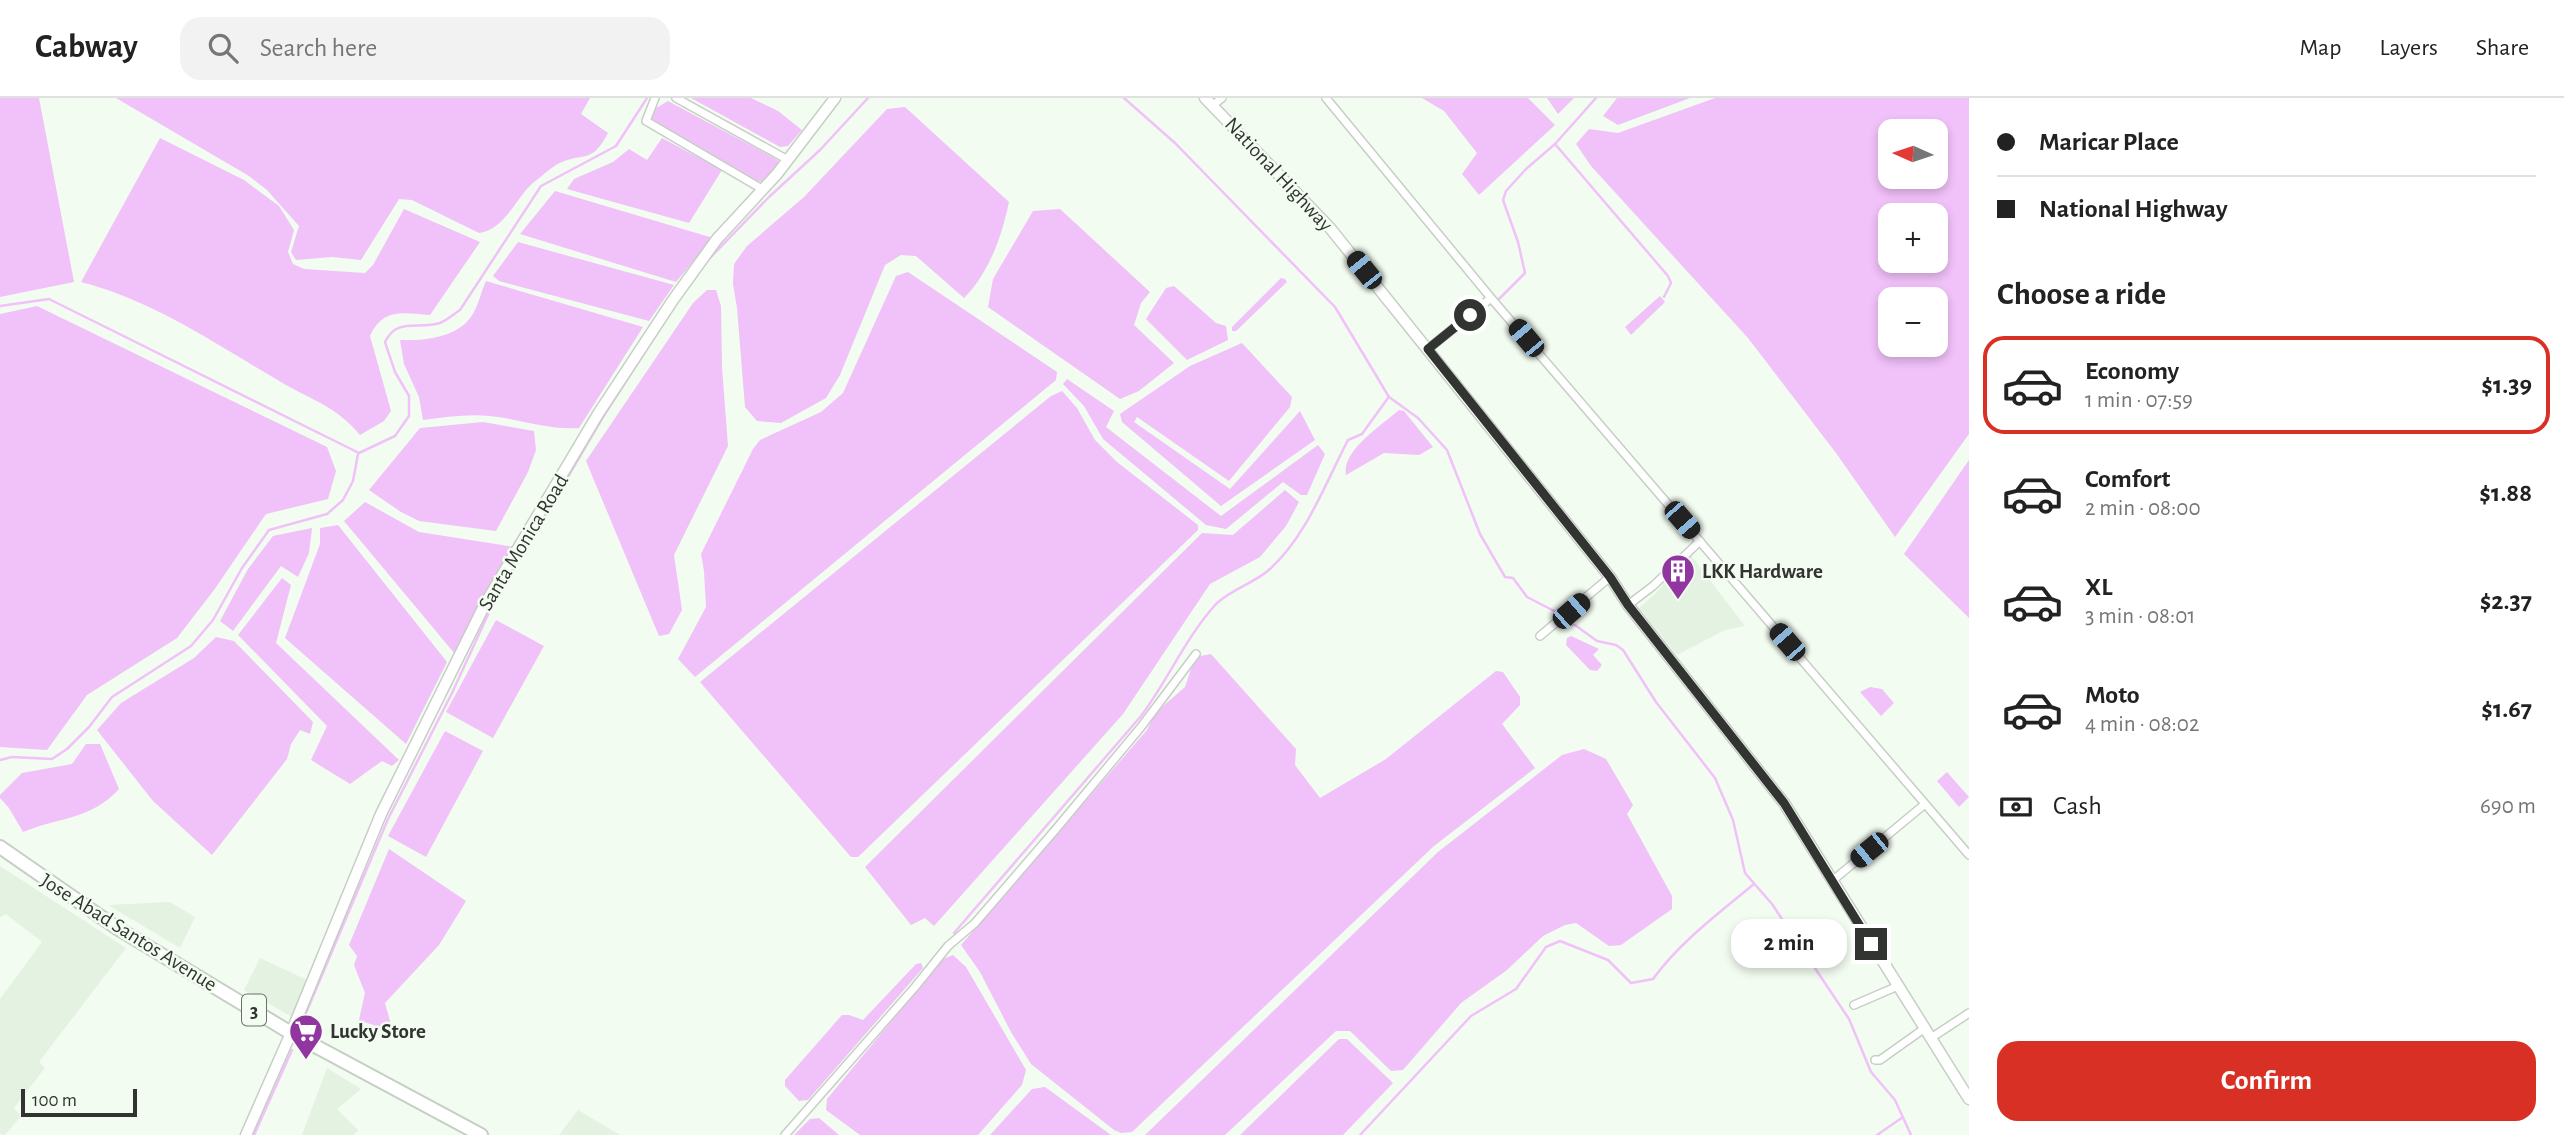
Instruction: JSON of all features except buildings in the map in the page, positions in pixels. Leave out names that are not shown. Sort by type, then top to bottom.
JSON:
[{"type":"highway","name":"Jose Abad Santos Avenue","points":[[0,848],[117,928],[291,1033],[481,1135]]},
{"type":"main road","name":"Santa Monica Road","points":[[246,1135],[381,814],[485,604],[598,414],[673,300],[717,239],[788,160],[835,98]]},
{"type":"main road","name":"National Highway","points":[[1214,100],[1329,228],[1428,349],[1610,577],[1628,605],[1784,803],[1969,1099]]},
{"type":"street","points":[[655,98],[646,121],[762,189]]},
{"type":"street","points":[[676,98],[788,160]]},
{"type":"street","points":[[1326,98],[1491,298],[1969,855]]},
{"type":"street","points":[[1428,349],[1491,298]]},
{"type":"street","points":[[1628,605],[1653,586],[1700,541]]},
{"type":"street","points":[[1541,636],[1610,577]]},
{"type":"street","points":[[785,1135],[948,946],[975,923],[1056,829],[1141,727],[1196,654]]},
{"type":"street","points":[[1832,881],[1926,804]]},
{"type":"street","points":[[1854,1005],[1898,986]]},
{"type":"street","points":[[1875,1060],[1880,1060],[1969,1013]]},
{"type":"shaded area","points":[[0,98],[39,98],[74,282],[0,297]]},
{"type":"shaded area","points":[[116,98],[590,98],[581,114],[608,133],[602,144],[591,154],[556,165],[534,182],[503,220],[488,231],[479,233],[412,200],[399,199],[361,260],[332,257],[296,260],[291,252],[299,226],[267,190],[249,176]]},
{"type":"shaded area","points":[[691,98],[751,98],[778,111],[802,130],[788,146],[780,147]]},
{"type":"shaded area","points":[[1422,98],[1528,98],[1555,125],[1479,195],[1462,174],[1477,153],[1444,111]]},
{"type":"shaded area","points":[[1547,98],[1574,98],[1558,114]]},
{"type":"shaded area","points":[[1617,98],[1690,98],[1618,125],[1603,116]]},
{"type":"shaded area","points":[[1715,98],[1969,98],[1969,434],[1895,537],[1836,453],[1748,338],[1591,166],[1576,144],[1589,129],[1618,133]]},
{"type":"shaded area","points":[[668,101],[780,162],[763,182],[756,181],[648,120],[656,108]]},
{"type":"shaded area","points":[[905,107],[1009,202],[1003,228],[987,266],[964,298],[916,256],[901,255],[885,265],[840,375],[826,398],[781,423],[757,421],[745,407],[733,284],[734,264],[747,246],[804,197],[887,109]]},
{"type":"shaded area","points":[[160,138],[244,180],[279,206],[294,230],[288,252],[293,264],[304,269],[365,273],[373,265],[404,209],[480,242],[430,315],[394,314],[381,321],[370,336],[391,411],[384,421],[360,435],[333,410],[184,325],[134,300],[81,282]]},
{"type":"shaded area","points":[[662,138],[722,170],[689,223],[567,189],[574,179],[613,162],[629,149],[647,160]]},
{"type":"shaded area","points":[[555,191],[713,238],[676,282],[520,234]]},
{"type":"shaded area","points":[[1060,209],[1150,292],[1141,303],[1134,325],[1174,363],[1139,391],[1120,399],[988,307],[993,279],[1033,211]]},
{"type":"shaded area","points":[[518,242],[674,285],[649,321],[499,281],[493,276]]},
{"type":"shaded area","points":[[908,272],[1057,372],[1056,380],[695,677],[678,659],[706,607],[701,554],[753,449],[760,440],[821,412],[843,393],[896,276]]},
{"type":"shaded area","points":[[1281,278],[1287,282],[1236,331],[1232,331],[1232,327]]},
{"type":"shaded area","points":[[486,281],[643,327],[579,428],[482,415],[423,420],[419,397],[404,364],[400,340],[429,339],[457,330],[471,317]]},
{"type":"shaded area","points":[[1174,286],[1216,323],[1226,326],[1228,340],[1187,360],[1146,319],[1166,288]]},
{"type":"shaded area","points":[[707,290],[716,290],[721,306],[728,446],[674,555],[682,610],[669,634],[659,636],[586,461],[693,303]]},
{"type":"shaded area","points":[[1660,296],[1665,302],[1631,335],[1625,327]]},
{"type":"shaded area","points":[[37,306],[327,447],[336,471],[328,499],[266,514],[177,638],[87,695],[47,750],[0,747],[0,314]]},
{"type":"shaded area","points":[[1242,343],[1292,397],[1290,407],[1229,481],[1137,417],[1134,422],[1230,489],[1300,411],[1315,440],[1221,506],[1122,422],[1120,414],[1190,366]]},
{"type":"shaded area","points":[[1067,379],[1114,411],[1106,427],[1221,516],[1318,445],[1325,454],[1307,495],[1301,495],[1283,482],[1226,529],[1206,525],[1103,439],[1084,406],[1063,384]]},
{"type":"shaded area","points":[[1062,391],[1077,408],[1095,440],[1117,462],[1198,525],[1198,530],[858,857],[851,857],[700,682],[1051,396]]},
{"type":"shaded area","points":[[1399,410],[1404,411],[1433,447],[1419,455],[1384,453],[1346,475],[1346,466],[1356,448]]},
{"type":"shaded area","points":[[483,422],[534,431],[536,450],[528,472],[496,531],[419,521],[369,490],[420,428]]},
{"type":"shaded area","points":[[1969,460],[1969,618],[1904,554]]},
{"type":"shaded area","points":[[1285,490],[1299,502],[1286,526],[1260,557],[1210,584],[1123,714],[934,926],[925,918],[911,925],[865,867],[1202,533],[1233,535]]},
{"type":"shaded area","points":[[365,502],[419,532],[514,547],[455,654],[344,521]]},
{"type":"shaded area","points":[[338,525],[447,662],[406,744],[285,638],[320,544],[320,528]]},
{"type":"shaded area","points":[[312,528],[309,553],[298,577],[281,566],[233,631],[220,621],[248,569],[273,536]]},
{"type":"shaded area","points":[[1690,554],[1745,626],[1725,630],[1677,655],[1639,608]]},
{"type":"shaded area","points":[[282,578],[291,585],[276,643],[399,760],[392,766],[382,761],[350,784],[311,760],[327,726],[238,635]]},
{"type":"shaded area","points":[[496,620],[544,646],[493,738],[446,712]]},
{"type":"shaded area","points":[[1571,636],[1599,649],[1593,655],[1602,665],[1597,671],[1590,670],[1566,645],[1567,638]]},
{"type":"shaded area","points":[[216,637],[234,641],[313,722],[310,734],[300,730],[291,744],[287,759],[212,855],[153,801],[97,730],[121,703],[194,658]]},
{"type":"shaded area","points":[[1211,654],[1296,749],[1295,765],[1320,798],[1386,759],[1496,671],[1503,672],[1520,697],[1520,705],[1502,724],[1535,768],[1434,846],[1132,1132],[1121,1133],[1031,1064],[980,972],[961,945],[1147,730],[1155,713],[1185,687],[1195,657]]},
{"type":"shaded area","points":[[1870,687],[1882,689],[1894,703],[1881,716],[1860,692]]},
{"type":"shaded area","points":[[445,731],[483,751],[426,857],[388,836]]},
{"type":"shaded area","points":[[86,744],[100,744],[119,789],[97,807],[86,812],[23,832],[0,795],[22,773],[72,764]]},
{"type":"shaded area","points":[[1584,749],[1606,759],[1633,805],[1627,814],[1672,896],[1672,909],[1621,945],[1609,946],[1576,923],[1565,925],[1543,936],[1507,970],[1461,1003],[1403,1070],[1391,1071],[1350,1031],[1336,1031],[1225,1135],[1145,1135],[1438,852],[1562,755]]},
{"type":"shaded area","points":[[1947,772],[1969,797],[1959,807],[1937,781]]},
{"type":"shaded area","points":[[389,849],[466,901],[439,945],[385,1003],[393,1032],[359,1020],[365,993],[354,965],[357,956],[349,945]]},
{"type":"shaded area","points":[[0,866],[126,948],[39,1062],[45,1068],[14,1108],[21,1116],[5,1135],[0,1134],[0,999],[42,942],[6,914],[0,917]]},
{"type":"shaded area","points":[[170,902],[195,917],[180,948],[108,905]]},
{"type":"shaded area","points":[[953,955],[966,967],[1026,1070],[1022,1085],[978,1135],[860,1135],[826,1110],[827,1099],[943,959]]},
{"type":"shaded area","points":[[260,958],[309,981],[294,1018],[244,990]]},
{"type":"shaded area","points":[[921,963],[923,968],[808,1100],[799,1101],[785,1086],[785,1080],[842,1015],[863,1020],[916,964]]},
{"type":"shaded area","points":[[1339,1039],[1347,1039],[1393,1083],[1343,1135],[1240,1135]]},
{"type":"shaded area","points":[[327,1068],[361,1089],[337,1109],[358,1130],[354,1135],[302,1135]]},
{"type":"shaded area","points":[[1045,1087],[1111,1135],[990,1135],[1032,1089]]},
{"type":"shaded area","points":[[578,1110],[620,1135],[559,1135]]},
{"type":"shaded area","points":[[819,1118],[839,1135],[794,1135],[810,1119]]},
{"type":"waterway","points":[[0,306],[49,299],[359,453],[395,436],[409,416],[409,396],[395,372],[385,342],[390,334],[402,327],[440,323],[460,310],[541,186],[616,146],[647,98]]},
{"type":"waterway","points":[[706,262],[769,197],[820,150],[868,98]]},
{"type":"waterway","points":[[1124,98],[1175,143],[1335,307],[1389,397],[1418,418],[1447,450],[1480,534],[1505,577],[1513,578],[1527,597],[1562,615],[1568,624],[1575,625],[1597,641],[1616,645],[1623,650],[1656,702],[1715,778],[1733,820],[1745,873],[1772,904],[1849,1019],[1871,1072],[1895,1100],[1911,1135]]},
{"type":"waterway","points":[[1499,299],[1525,273],[1518,242],[1503,200],[1506,191],[1555,144],[1596,98]]},
{"type":"waterway","points":[[1555,144],[1668,276],[1671,283],[1664,297]]},
{"type":"waterway","points":[[303,1020],[388,819],[452,693],[491,608],[603,417],[670,313]]},
{"type":"waterway","points":[[954,933],[1141,716],[1195,630],[1216,604],[1264,574],[1283,556],[1305,525],[1348,440],[1362,434],[1388,398]]},
{"type":"waterway","points":[[0,760],[12,757],[52,759],[67,749],[89,727],[112,697],[191,646],[213,620],[242,568],[269,530],[327,514],[343,500],[353,481],[358,454]]},
{"type":"waterway","points":[[1360,1135],[1471,1016],[1516,989],[1546,947],[1560,941],[1608,960],[1631,983],[1653,979],[1688,940],[1754,884]]},
{"type":"waterway","points":[[254,1135],[292,1050]]},
{"type":"waterway","points":[[1877,1135],[1903,1117]]},
{"type":"place","name":"LKK Hardware","points":[[1678,601]]},
{"type":"place","name":"Lucky Store","points":[[306,1061]]},
{"type":"route","points":[[1470,315],[1428,349],[1610,577],[1628,605],[1784,803],[1871,944]]}]
